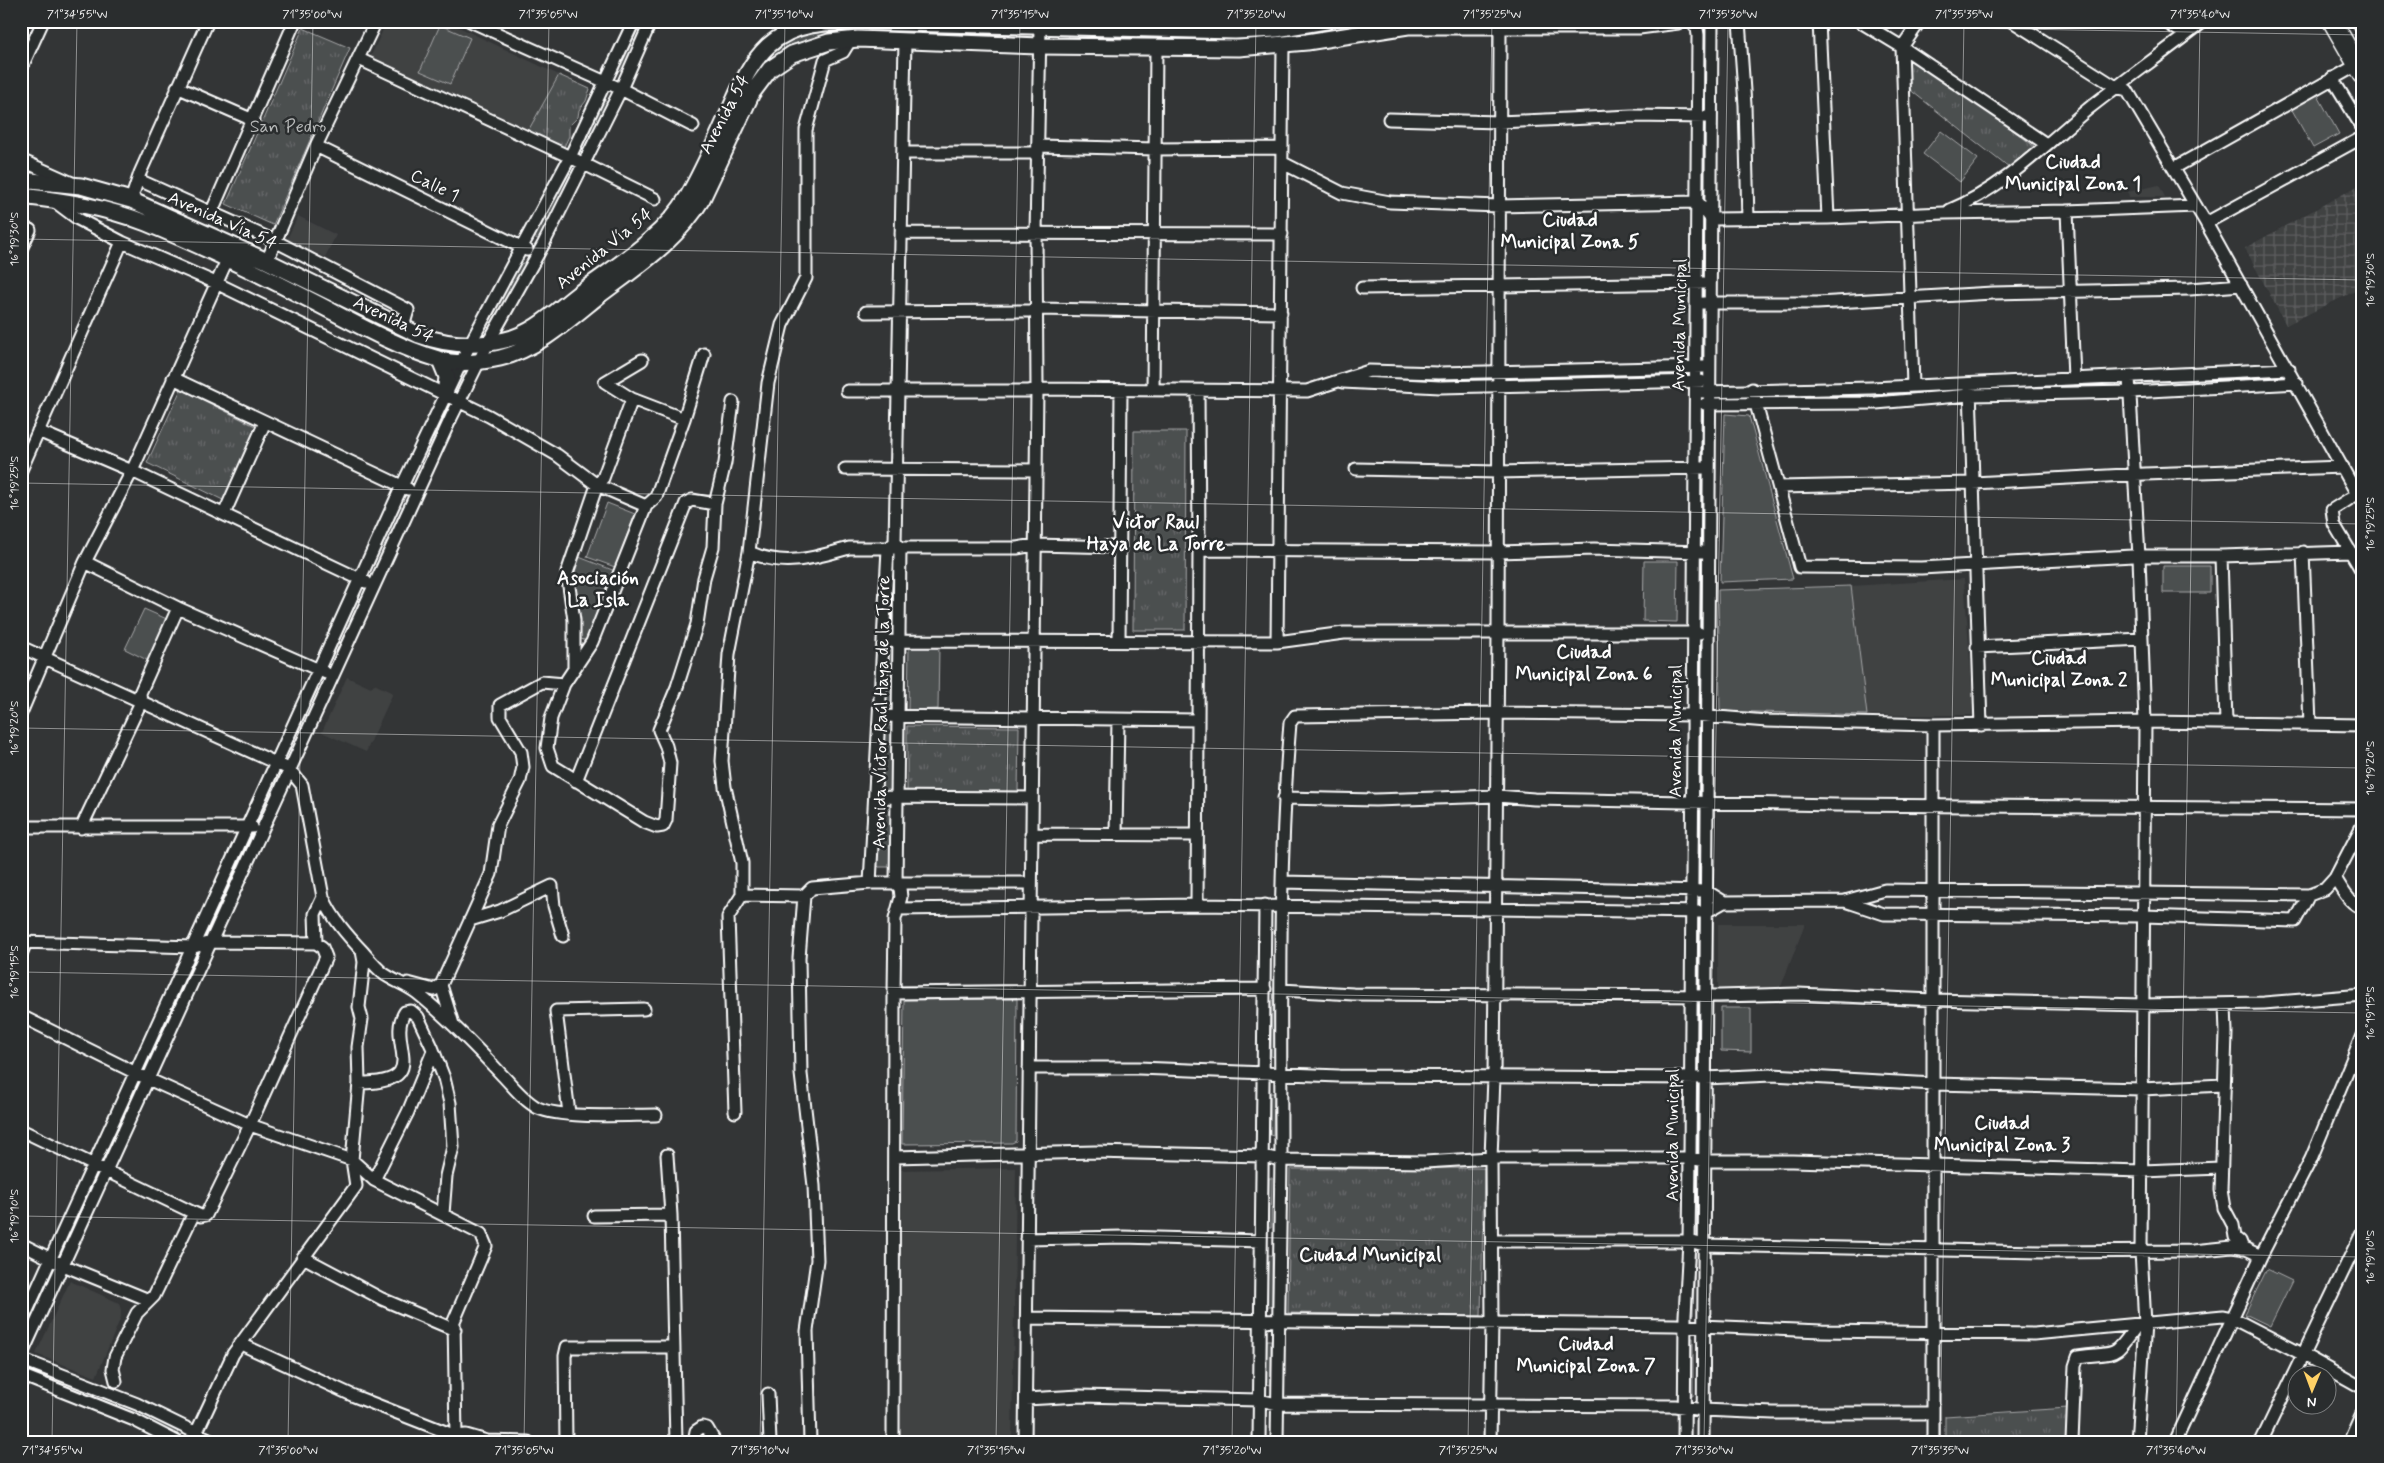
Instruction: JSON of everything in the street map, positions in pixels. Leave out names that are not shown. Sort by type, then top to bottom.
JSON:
[{"type":"highway","points":[[2332,21],[2360,70]]},
{"type":"main road","name":"Avenida Vía 54","points":[[21,180],[81,186],[131,200],[267,261],[402,327],[435,341],[470,344],[488,343],[518,336],[540,323],[649,240],[674,215],[697,179],[752,65],[778,38],[797,28],[820,22],[1235,31],[1276,29],[1326,21]]},
{"type":"main road","name":"Avenida 54","points":[[21,196],[82,204],[147,224],[227,260],[381,336],[440,360],[479,361],[512,355],[530,347],[660,249],[694,211],[752,93],[770,69],[783,59],[803,49],[829,42],[851,39],[1039,46],[1239,48],[1283,45],[1408,26],[1639,26],[1678,21]]},
{"type":"main road","points":[[440,360],[447,376],[445,396]]},
{"type":"street","points":[[21,69],[43,21]]},
{"type":"street","points":[[131,200],[140,173],[208,21]]},
{"type":"street","points":[[212,211],[295,21]]},
{"type":"street","points":[[267,261],[316,146],[376,21]]},
{"type":"street","points":[[470,21],[621,89],[694,126]]},
{"type":"street","points":[[21,1324],[402,486],[470,344],[570,157],[634,21]]},
{"type":"street","points":[[215,1442],[194,1437],[136,1404],[21,1358],[416,493],[488,343],[538,256],[584,164],[621,89],[651,21]]},
{"type":"street","name":"Avenida Municipal","points":[[1684,1442],[1690,1158],[1692,633],[1696,468],[1699,117],[1698,35],[1697,29],[1691,21]]},
{"type":"street","name":"Avenida Municipal","points":[[1703,1442],[1706,801],[1713,116],[1712,21]]},
{"type":"street","points":[[1739,21],[1745,105],[1748,219]]},
{"type":"street","points":[[1819,21],[1828,218]]},
{"type":"street","points":[[1859,21],[1902,47],[2046,144]]},
{"type":"street","points":[[1913,386],[1902,47],[1920,21]]},
{"type":"street","points":[[2012,21],[2116,87],[2127,90],[2289,368],[2357,494],[2332,510],[2334,524],[2363,573]]},
{"type":"street","points":[[2164,21],[2186,35]]},
{"type":"street","points":[[1944,213],[1984,193],[2116,87],[2204,21]]},
{"type":"street","points":[[2358,21],[2363,30]]},
{"type":"street","points":[[1490,1442],[1492,1323],[1491,1158],[1494,1076],[1497,796],[1497,370],[1500,27]]},
{"type":"street","points":[[1025,1442],[1034,640],[1036,232],[1040,28]]},
{"type":"street","points":[[735,1112],[728,917],[742,895],[742,863],[725,787],[722,761],[729,654],[749,552],[768,383],[782,325],[806,278],[806,130],[825,60],[843,52],[851,39]]},
{"type":"street","points":[[894,546],[901,311],[905,41]]},
{"type":"street","points":[[1277,642],[1282,313],[1283,45]]},
{"type":"street","points":[[1152,390],[1156,48]]},
{"type":"street","points":[[359,59],[570,157],[656,200]]},
{"type":"street","points":[[2174,168],[2332,78],[2360,70]]},
{"type":"street","points":[[2332,78],[2363,129]]},
{"type":"street","points":[[177,87],[253,120]]},
{"type":"street","points":[[1389,119],[1498,122],[1632,116],[1713,116]]},
{"type":"street","points":[[2206,223],[2363,137]]},
{"type":"street","name":"Calle 1","points":[[316,146],[538,256]]},
{"type":"street","points":[[903,153],[1038,149],[1282,148]]},
{"type":"street","points":[[21,160],[81,186]]},
{"type":"street","points":[[1283,163],[1342,193],[1390,202],[1499,206],[1698,202],[1711,219],[1828,218],[2196,206]]},
{"type":"street","points":[[139,180],[212,211],[275,241],[408,310],[402,327]]},
{"type":"street","points":[[52,200],[78,219],[122,242],[216,283],[445,396],[460,401],[526,436],[557,455],[597,485],[646,506]]},
{"type":"street","points":[[2067,211],[2074,378]]},
{"type":"street","points":[[21,229],[30,230],[21,249]]},
{"type":"street","points":[[902,233],[1282,234]]},
{"type":"street","points":[[21,470],[122,242]]},
{"type":"street","points":[[21,712],[86,562],[132,472],[227,260]]},
{"type":"street","points":[[1362,288],[1711,283]]},
{"type":"street","points":[[1697,303],[1817,303],[2071,291],[2190,289],[2241,285]]},
{"type":"street","points":[[866,312],[1010,311],[1037,308],[1282,313]]},
{"type":"street","points":[[704,354],[684,419],[656,497],[646,506],[592,642],[564,684],[551,718],[547,748],[553,766],[644,822],[657,827],[663,826],[666,820],[670,763],[666,746],[659,730],[677,687],[697,624],[704,578],[713,547],[715,504],[725,463],[733,402]]},
{"type":"street","points":[[642,360],[605,382],[632,400],[684,419]]},
{"type":"street","points":[[846,391],[1028,391],[1036,389],[1307,391],[1369,371],[1439,372],[1710,367]]},
{"type":"street","points":[[1336,382],[1440,387],[1497,385],[1696,393],[1710,386],[1752,389],[1913,386],[2289,368]]},
{"type":"street","points":[[2129,377],[2139,557],[2145,722],[2141,1324],[2137,1442]]},
{"type":"street","points":[[173,378],[416,493]]},
{"type":"street","points":[[1969,382],[1981,726]]},
{"type":"street","points":[[1696,393],[1710,404],[1876,403],[1970,395],[2131,392],[2297,383]]},
{"type":"street","points":[[1752,389],[1800,567],[1864,566],[1892,568],[2139,557],[2350,552]]},
{"type":"street","points":[[1119,640],[1121,390]]},
{"type":"street","points":[[1197,905],[1198,391]]},
{"type":"street","points":[[574,670],[574,620],[567,573],[597,485],[603,478],[632,400]]},
{"type":"street","points":[[224,514],[265,422]]},
{"type":"street","points":[[38,432],[224,514],[374,586]]},
{"type":"street","points":[[1779,487],[1973,483],[2343,467]]},
{"type":"street","points":[[1356,469],[1498,472],[1710,468]]},
{"type":"street","points":[[845,469],[896,471],[1035,470]]},
{"type":"street","points":[[576,781],[686,504],[692,500],[715,504]]},
{"type":"street","points":[[749,552],[776,561],[791,561],[849,548],[894,546],[1017,548],[1034,545],[1120,547]]},
{"type":"street","name":"Avenida Víctor Raúl Haya de la Torre","points":[[893,1442],[895,919],[901,897],[900,888],[896,884],[899,640],[894,546]]},
{"type":"street","name":"Avenida Víctor Raúl Haya de la Torre","points":[[870,883],[883,641],[894,546]]},
{"type":"street","points":[[1199,550],[1498,552],[1594,549],[1709,552]]},
{"type":"street","points":[[2303,552],[2310,724]]},
{"type":"street","points":[[2221,556],[2226,723]]},
{"type":"street","points":[[86,562],[178,608],[332,676]]},
{"type":"street","points":[[81,828],[141,702],[140,693],[178,608]]},
{"type":"street","points":[[883,641],[1198,640],[1277,642],[1344,633],[1708,633]]},
{"type":"street","points":[[1978,647],[2142,638]]},
{"type":"street","points":[[21,647],[289,770],[302,785],[323,897],[330,912],[384,974],[434,990],[441,985],[491,874],[498,825],[520,781],[523,767],[521,752],[500,717],[500,705],[542,682],[564,684]]},
{"type":"street","points":[[1277,1442],[1281,1160],[1281,905],[1284,798],[1290,723],[1295,716],[1496,713],[1692,715],[1767,721],[1933,726],[2145,722],[2363,725]]},
{"type":"street","points":[[879,716],[1033,720],[1196,720]]},
{"type":"street","points":[[1116,834],[1118,720]]},
{"type":"street","points":[[1933,726],[1933,1442]]},
{"type":"street","points":[[1284,798],[1375,800],[1497,796],[1534,799],[2363,809]]},
{"type":"street","points":[[875,797],[1032,798]]},
{"type":"street","points":[[898,909],[1031,906],[1281,905],[1706,912],[1724,902],[1845,902],[1885,890],[2309,895],[2325,888],[2336,878],[2363,824]]},
{"type":"street","points":[[21,827],[247,826],[262,829]]},
{"type":"street","points":[[1031,834],[1196,835]]},
{"type":"street","points":[[2336,878],[2349,899],[2356,906],[2363,908]]},
{"type":"street","points":[[1282,882],[1691,890],[1706,891],[1724,902]]},
{"type":"street","points":[[810,1442],[807,1331],[817,1260],[814,1186],[801,1074],[799,958],[804,896],[812,888],[870,883],[1030,883]]},
{"type":"street","points":[[470,920],[500,911],[552,886],[554,906],[563,936]]},
{"type":"street","points":[[742,895],[804,896]]},
{"type":"street","points":[[1845,902],[1884,914],[2144,916],[2295,921],[2309,895]]},
{"type":"street","points":[[316,943],[316,914],[323,897]]},
{"type":"street","points":[[1258,1442],[1265,905]]},
{"type":"street","points":[[21,954],[24,942],[194,947],[211,942],[316,943],[322,947],[326,957],[250,1125],[208,1212],[201,1216],[21,1130]]},
{"type":"street","points":[[194,1437],[232,1354],[356,1186],[352,1160],[359,1083],[358,1047],[362,1019],[359,1007],[364,962],[362,951]]},
{"type":"street","points":[[398,980],[416,992],[454,1027],[527,1101],[540,1109],[600,1116],[656,1115]]},
{"type":"street","points":[[441,985],[454,1027]]},
{"type":"street","points":[[894,993],[1265,989]]},
{"type":"street","points":[[1281,990],[1353,994],[1798,994],[1933,1000],[2142,1005],[2224,1004],[2363,995]]},
{"type":"street","points":[[2224,1004],[2226,1033],[2221,1168],[2224,1208],[2233,1225],[2235,1237],[2240,1240],[2243,1249]]},
{"type":"street","points":[[569,1113],[556,1011],[644,1009]]},
{"type":"street","points":[[359,1083],[382,1083],[395,1077],[402,1069],[402,1017],[405,1012],[412,1011],[418,1017],[444,1078],[452,1126],[453,1146],[446,1176],[443,1214]]},
{"type":"street","points":[[21,1016],[148,1079],[250,1125],[352,1160],[374,1180],[482,1234],[486,1246],[454,1321],[456,1436]]},
{"type":"street","points":[[2175,1442],[2261,1256],[2311,1159],[2363,1033]]},
{"type":"street","points":[[374,1180],[408,1112],[433,1051]]},
{"type":"street","points":[[1029,1068],[1139,1068],[1280,1074],[1690,1078],[1772,1075],[1934,1084],[2142,1089],[2223,1085]]},
{"type":"street","points":[[894,1157],[1094,1152],[1262,1156],[1281,1160],[1433,1162],[1491,1158],[1690,1158],[1705,1161],[1792,1161],[2142,1171],[2221,1168]]},
{"type":"street","points":[[667,1155],[671,1214],[676,1442]]},
{"type":"street","points":[[116,1381],[113,1369],[115,1356],[137,1313],[154,1296],[194,1212]]},
{"type":"street","points":[[594,1216],[671,1214]]},
{"type":"street","points":[[2261,1442],[2363,1230]]},
{"type":"street","points":[[1027,1239],[1123,1237],[1261,1241]]},
{"type":"street","points":[[1492,1241],[1689,1241],[1704,1245],[1932,1250],[2141,1251],[2243,1249],[2261,1256]]},
{"type":"street","points":[[21,1244],[64,1265],[148,1300]]},
{"type":"street","points":[[303,1257],[382,1299],[455,1330]]},
{"type":"street","points":[[1027,1318],[1279,1319],[2034,1334],[2223,1316],[2232,1318],[2363,1388]]},
{"type":"street","points":[[2072,1442],[2075,1366],[2078,1357],[2108,1355],[2117,1352],[2141,1324]]},
{"type":"street","points":[[240,1344],[354,1396],[456,1436],[466,1436],[486,1441],[528,1442]]},
{"type":"street","points":[[566,1442],[565,1356],[567,1347],[673,1347]]},
{"type":"street","points":[[21,1375],[134,1420],[177,1442]]},
{"type":"street","points":[[768,1394],[770,1442]]},
{"type":"street","points":[[1026,1399],[1080,1396],[1259,1400],[1277,1404],[1684,1406],[1703,1410],[1774,1413],[1933,1413]]},
{"type":"street","points":[[2349,1442],[2363,1411]]},
{"type":"street","points":[[694,1442],[696,1430],[702,1427],[707,1428],[715,1442]]},
{"type":"shaded area","points":[[387,21],[446,21],[559,75],[528,131],[370,58]]},
{"type":"shaded area","points":[[2363,183],[2363,287],[2286,325],[2245,248]]},
{"type":"shaded area","points":[[2159,185],[2165,197],[2129,197],[2128,192]]},
{"type":"shaded area","points":[[298,216],[336,235],[325,257],[287,239]]},
{"type":"shaded area","points":[[1964,579],[1974,715],[1867,715],[1851,586]]},
{"type":"shaded area","points":[[347,677],[371,688],[374,684],[393,693],[366,752],[322,732]]},
{"type":"shaded area","points":[[1718,924],[1805,924],[1780,989],[1718,988]]},
{"type":"shaded area","points":[[1016,1168],[1012,1442],[900,1442],[901,1170]]},
{"type":"shaded area","points":[[70,1281],[119,1303],[121,1310],[121,1317],[96,1377],[36,1354]]},
{"type":"green space","points":[[1357,21],[1404,21],[1272,41],[1068,41],[1069,34],[1303,31]]},
{"type":"green space","points":[[640,23],[645,25],[623,72],[618,69]]},
{"type":"green space","points":[[440,25],[470,38],[450,84],[420,71]]},
{"type":"green space","points":[[831,27],[1011,32],[1011,40],[848,34],[820,37],[791,45],[763,66],[749,85],[698,194],[682,218],[657,245],[544,331],[511,349],[510,346],[543,329],[655,243],[680,217],[697,193],[748,84],[763,62],[793,38],[817,29]]},
{"type":"green space","name":"San Pedro","points":[[303,28],[350,48],[273,225],[226,204]]},
{"type":"green space","points":[[1703,46],[1708,46],[1706,107],[1703,105]]},
{"type":"green space","points":[[1912,60],[1991,113],[2035,147],[2009,168],[1909,89],[1907,64]]},
{"type":"green space","points":[[559,75],[590,89],[586,101],[579,110],[578,117],[569,126],[569,136],[564,147],[528,131]]},
{"type":"green space","points":[[2317,94],[2339,134],[2313,148],[2291,108]]},
{"type":"green space","points":[[604,100],[608,103],[586,149],[581,146]]},
{"type":"green space","points":[[1707,129],[1706,191],[1704,191],[1702,188],[1703,131]]},
{"type":"green space","points":[[1941,131],[1978,159],[1960,182],[1923,154]]},
{"type":"green space","points":[[568,173],[573,175],[540,240],[534,237]]},
{"type":"green space","points":[[21,186],[77,191],[124,204],[218,243],[423,344],[422,348],[213,249],[21,191]]},
{"type":"green space","points":[[1706,230],[1705,275],[1703,275],[1702,233]]},
{"type":"green space","points":[[520,262],[526,265],[494,323],[488,321]]},
{"type":"green space","points":[[1702,318],[1705,318],[1704,358],[1701,355]]},
{"type":"green space","points":[[1681,371],[1683,373],[1681,377],[1511,381],[1511,377]]},
{"type":"green space","points":[[1368,376],[1426,377],[1426,383],[1367,379]]},
{"type":"green space","points":[[1484,376],[1484,381],[1429,383],[1429,377]]},
{"type":"green space","points":[[2275,376],[2271,379],[2144,387],[2142,384],[2145,382]]},
{"type":"green space","points":[[2115,382],[2118,387],[2089,389],[2089,383]]},
{"type":"green space","points":[[2085,383],[2084,389],[1981,389],[1981,387]]},
{"type":"green space","points":[[181,389],[259,428],[225,501],[147,463]]},
{"type":"green space","points":[[1922,390],[1922,395],[1881,398],[1770,397],[1807,394],[1856,394]]},
{"type":"green space","points":[[445,407],[449,409],[420,473],[415,471]]},
{"type":"green space","points":[[1725,414],[1749,416],[1793,579],[1720,582]]},
{"type":"green space","points":[[1704,418],[1704,457],[1702,457],[1701,420]]},
{"type":"green space","points":[[1134,431],[1186,431],[1185,630],[1133,630]]},
{"type":"green space","points":[[1704,480],[1703,541],[1700,540],[1700,482]]},
{"type":"green space","points":[[607,503],[635,514],[615,567],[587,557]]},
{"type":"green space","points":[[400,506],[404,508],[377,565],[373,563]]},
{"type":"green space","points":[[579,557],[615,571],[587,641],[578,638],[572,575]]},
{"type":"green space","points":[[1644,561],[1678,561],[1677,622],[1643,621]]},
{"type":"green space","points":[[893,563],[894,634],[891,635],[889,633]]},
{"type":"green space","points":[[1703,564],[1704,622],[1700,623],[1699,565]]},
{"type":"green space","points":[[2163,566],[2210,566],[2210,593],[2163,593]]},
{"type":"green space","points":[[1851,586],[1867,715],[1720,711],[1718,590]]},
{"type":"green space","points":[[358,597],[362,599],[334,660],[330,658]]},
{"type":"green space","points":[[144,609],[169,620],[149,661],[125,649]]},
{"type":"green space","points":[[890,646],[894,647],[892,708],[885,706],[888,648]]},
{"type":"green space","points":[[939,646],[938,709],[908,710],[909,647]]},
{"type":"green space","points":[[1700,647],[1704,648],[1702,705],[1699,703]]},
{"type":"green space","points":[[315,691],[319,693],[292,751],[288,749]]},
{"type":"green space","points":[[885,725],[893,726],[893,791],[881,791]]},
{"type":"green space","points":[[907,726],[1019,727],[1018,792],[907,791]]},
{"type":"green space","points":[[1700,729],[1703,730],[1701,790],[1698,789],[1698,731]]},
{"type":"green space","points":[[274,781],[278,782],[266,807],[262,805]]},
{"type":"green space","points":[[880,807],[892,808],[890,867],[879,867],[876,864]]},
{"type":"green space","points":[[1698,818],[1701,819],[1702,872],[1698,874]]},
{"type":"green space","points":[[244,845],[249,847],[212,928],[208,926]]},
{"type":"green space","points":[[1700,926],[1701,983],[1697,986],[1697,927]]},
{"type":"green space","points":[[192,963],[196,965],[151,1062],[147,1060]]},
{"type":"green space","points":[[1017,999],[1016,1141],[1012,1143],[902,1144],[904,1000]]},
{"type":"green space","points":[[1272,1000],[1274,1000],[1274,1057],[1271,1056]]},
{"type":"green space","points":[[1721,1008],[1751,1008],[1751,1052],[1721,1051]]},
{"type":"green space","points":[[1696,1010],[1700,1011],[1700,1063],[1698,1065],[1696,1064]]},
{"type":"green space","points":[[133,1092],[137,1094],[109,1156],[105,1154]]},
{"type":"green space","points":[[1270,1093],[1274,1093],[1273,1136],[1270,1135]]},
{"type":"green space","points":[[1698,1095],[1700,1144],[1697,1145],[1695,1096]]},
{"type":"green space","points":[[1484,1168],[1481,1316],[1288,1313],[1290,1169]]},
{"type":"green space","points":[[1695,1174],[1700,1176],[1698,1227],[1694,1226]]},
{"type":"green space","points":[[1269,1178],[1272,1178],[1271,1228],[1268,1228]]},
{"type":"green space","points":[[91,1184],[95,1186],[67,1247],[63,1245]]},
{"type":"green space","points":[[1693,1254],[1695,1254],[1693,1315],[1690,1314]]},
{"type":"green space","points":[[1268,1255],[1272,1255],[1272,1307],[1267,1307]]},
{"type":"green space","points":[[2267,1269],[2292,1281],[2270,1326],[2245,1314]]},
{"type":"green space","points":[[49,1276],[52,1278],[23,1341],[21,1334]]},
{"type":"green space","points":[[1690,1338],[1693,1338],[1693,1396],[1690,1395]]},
{"type":"green space","points":[[1267,1340],[1271,1340],[1271,1385],[1266,1384]]},
{"type":"green space","points":[[30,1368],[140,1410],[179,1429],[176,1436],[28,1373]]},
{"type":"green space","points":[[2068,1408],[2065,1442],[1945,1442],[1945,1416]]},
{"type":"district","name":"Ciudad Municipal Zona 1","points":[[2073,172]]},
{"type":"district","name":"Ciudad Municipal Zona 5","points":[[1570,230]]},
{"type":"district","name":"Victor Raul Haya de La Torre","points":[[1156,532]]},
{"type":"district","name":"Asociación La Isla","points":[[598,588]]},
{"type":"district","name":"Ciudad Municipal Zona 6","points":[[1584,662]]},
{"type":"district","name":"Ciudad Municipal Zona 2","points":[[2059,668]]},
{"type":"district","name":"Ciudad Municipal Zona 3","points":[[2002,1133]]},
{"type":"district","name":"Ciudad Municipal","points":[[1370,1254]]},
{"type":"district","name":"Ciudad Municipal Zona 7","points":[[1586,1354]]}]
